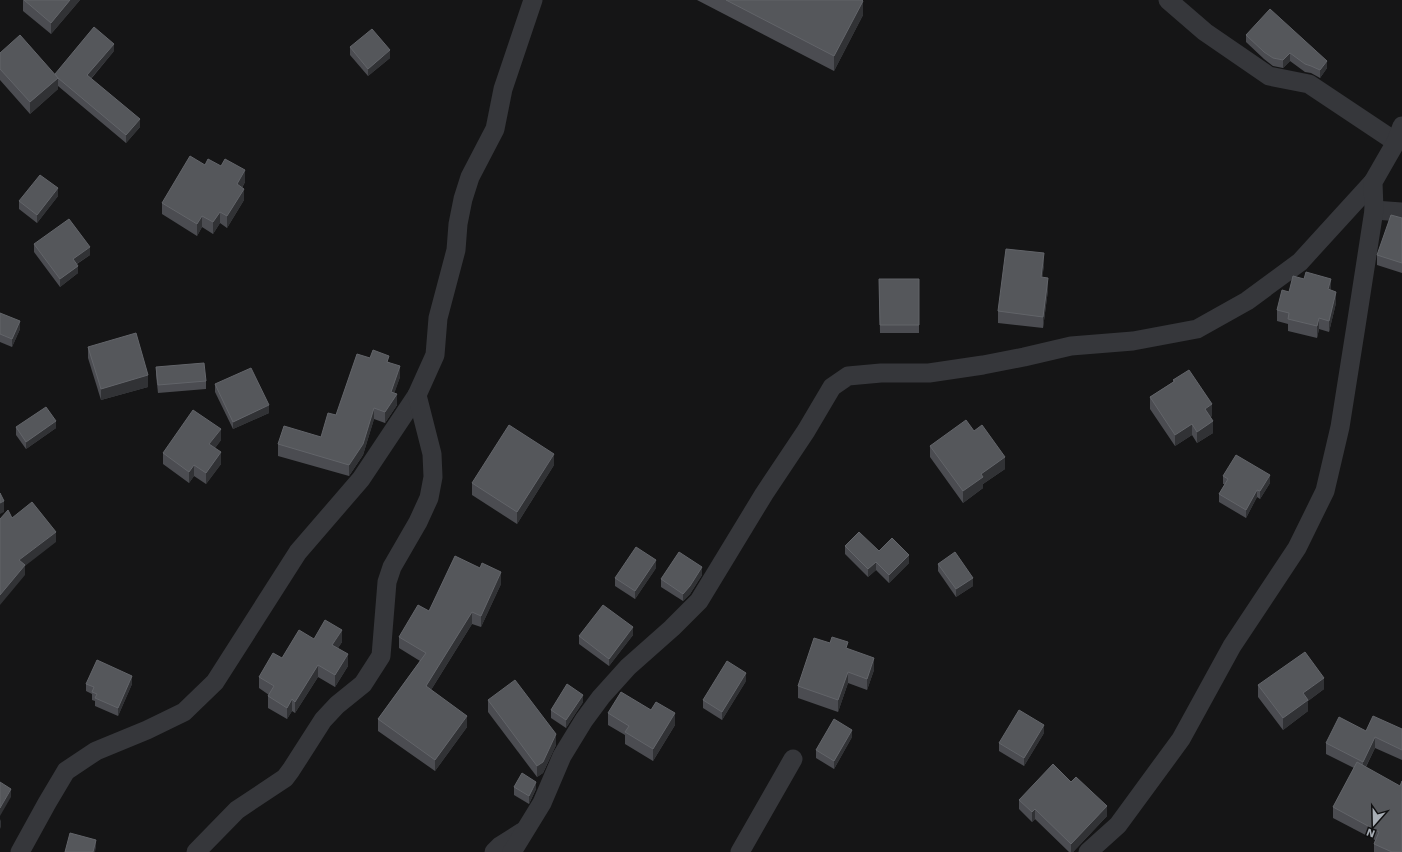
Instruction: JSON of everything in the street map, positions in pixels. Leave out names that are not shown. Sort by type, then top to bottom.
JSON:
[{"type":"street","points":[[20,852],[66,771],[96,751],[147,730],[184,712],[214,682],[298,552],[361,479],[417,395],[435,355],[438,318],[456,250],[458,224],[463,198],[470,177],[495,129],[503,89],[533,0]]},
{"type":"street","points":[[512,852],[542,802],[562,756],[584,720],[601,697],[628,667],[672,628],[699,601],[764,494],[806,431],[832,388],[848,376],[881,373],[929,373],[984,365],[1072,346],[1133,341],[1198,329],[1247,301],[1300,262],[1373,182],[1399,134],[1309,84],[1269,76],[1205,32],[1168,0]]},
{"type":"street","points":[[1088,852],[1118,825],[1181,739],[1232,646],[1297,548],[1325,491],[1340,427],[1374,210],[1373,182]]},
{"type":"street","points":[[1374,210],[1402,212]]},
{"type":"street","points":[[196,852],[237,810],[285,778],[323,720],[337,705],[363,684],[381,656],[388,582],[392,567],[418,522],[429,498],[433,477],[432,454],[417,395]]},
{"type":"street","points":[[740,852],[793,759]]},
{"type":"street","points":[[494,852],[500,846],[524,830]]},
{"type":"building","points":[[24,0],[70,0],[51,23]]},
{"type":"building","points":[[726,0],[862,0],[863,1],[834,56]]},
{"type":"building","points":[[1270,9],[1327,61],[1320,70],[1305,64],[1290,53],[1283,60],[1273,58],[1264,52],[1246,35]]},
{"type":"building","points":[[94,27],[114,44],[87,75],[140,119],[126,135],[55,74]]},
{"type":"building","points":[[372,29],[390,50],[368,69],[350,47]]},
{"type":"building","points":[[20,35],[58,78],[30,102],[0,69],[0,53]]},
{"type":"building","points":[[190,156],[205,165],[208,159],[221,166],[225,159],[245,170],[237,184],[244,189],[227,216],[220,212],[213,222],[202,216],[197,224],[162,203]]},
{"type":"building","points":[[40,175],[58,188],[37,215],[19,201]]},
{"type":"building","points":[[1391,215],[1402,218],[1402,263],[1377,255]]},
{"type":"building","points":[[69,219],[90,247],[73,259],[78,266],[60,279],[34,244]]},
{"type":"building","points":[[1006,249],[1044,253],[1041,277],[1048,278],[1043,317],[998,311]]},
{"type":"building","points":[[1306,272],[1331,279],[1328,289],[1336,292],[1329,321],[1319,318],[1317,326],[1288,319],[1289,313],[1277,310],[1282,290],[1289,292],[1293,276],[1304,279]]},
{"type":"building","points":[[879,279],[919,279],[919,325],[880,325]]},
{"type":"building","points":[[0,313],[20,321],[12,339],[0,334]]},
{"type":"building","points":[[136,333],[148,375],[101,389],[88,347]]},
{"type":"building","points":[[373,350],[389,356],[387,362],[400,366],[391,392],[397,394],[385,412],[374,408],[363,444],[349,465],[278,444],[284,426],[321,437],[328,413],[336,415],[357,354],[370,358]]},
{"type":"building","points":[[204,363],[206,381],[158,385],[156,367]]},
{"type":"building","points":[[251,368],[269,405],[233,422],[215,384]]},
{"type":"building","points":[[1189,370],[1212,404],[1205,409],[1213,421],[1197,432],[1192,424],[1175,435],[1150,397]]},
{"type":"building","points":[[46,407],[56,421],[26,442],[16,427]]},
{"type":"building","points":[[193,410],[221,429],[209,444],[221,452],[206,473],[194,465],[189,472],[163,453]]},
{"type":"building","points":[[966,420],[974,431],[982,425],[1005,457],[981,474],[983,477],[963,491],[930,446]]},
{"type":"building","points":[[509,425],[554,454],[517,512],[472,483]]},
{"type":"building","points":[[1236,455],[1270,475],[1260,491],[1257,490],[1246,510],[1219,494],[1228,479],[1223,476]]},
{"type":"building","points":[[0,493],[4,501],[0,503]]},
{"type":"building","points":[[32,502],[56,532],[19,560],[25,565],[0,595],[0,519],[8,510],[12,518]]},
{"type":"building","points":[[859,532],[879,551],[892,538],[909,555],[889,575],[876,562],[868,569],[845,546]]},
{"type":"building","points":[[636,547],[656,560],[635,591],[615,578]]},
{"type":"building","points":[[679,552],[702,567],[683,594],[661,579]]},
{"type":"building","points":[[955,552],[973,578],[956,589],[938,564]]},
{"type":"building","points":[[455,556],[480,568],[482,563],[501,572],[481,616],[472,612],[426,686],[467,716],[435,760],[378,719],[426,653],[399,637],[418,605],[429,611]]},
{"type":"building","points":[[603,605],[633,627],[609,659],[579,636]]},
{"type":"building","points":[[325,620],[342,630],[332,645],[348,654],[335,675],[318,665],[295,702],[292,699],[287,708],[268,696],[274,686],[259,677],[273,653],[282,658],[299,630],[314,639]]},
{"type":"building","points":[[832,637],[848,642],[846,648],[874,658],[867,679],[848,672],[838,700],[798,686],[814,638],[830,643]]},
{"type":"building","points":[[1305,652],[1324,678],[1303,693],[1308,700],[1283,718],[1258,685]]},
{"type":"building","points":[[97,660],[132,676],[118,708],[95,698],[97,694],[92,692],[94,687],[86,684]]},
{"type":"building","points":[[727,661],[746,673],[722,712],[703,700]]},
{"type":"building","points":[[515,680],[556,734],[543,762],[537,766],[488,700]]},
{"type":"building","points":[[567,684],[583,695],[566,720],[551,710]]},
{"type":"building","points":[[621,692],[651,710],[656,702],[675,713],[653,749],[625,732],[629,726],[608,713]]},
{"type":"building","points":[[1019,710],[1044,725],[1024,758],[999,743]]},
{"type":"building","points":[[1373,716],[1402,729],[1402,750],[1375,737],[1363,762],[1326,743],[1339,717],[1366,731]]},
{"type":"building","points":[[834,719],[852,730],[834,761],[816,750]]},
{"type":"building","points":[[1357,762],[1400,786],[1402,781],[1401,852],[1392,852],[1374,844],[1379,832],[1333,807]]},
{"type":"building","points":[[1053,764],[1071,782],[1076,777],[1107,806],[1071,844],[1035,809],[1032,812],[1019,800]]},
{"type":"building","points":[[522,773],[536,782],[529,796],[514,787]]},
{"type":"building","points":[[0,782],[11,789],[0,808]]},
{"type":"building","points":[[70,833],[96,840],[93,852],[65,852]]}]
